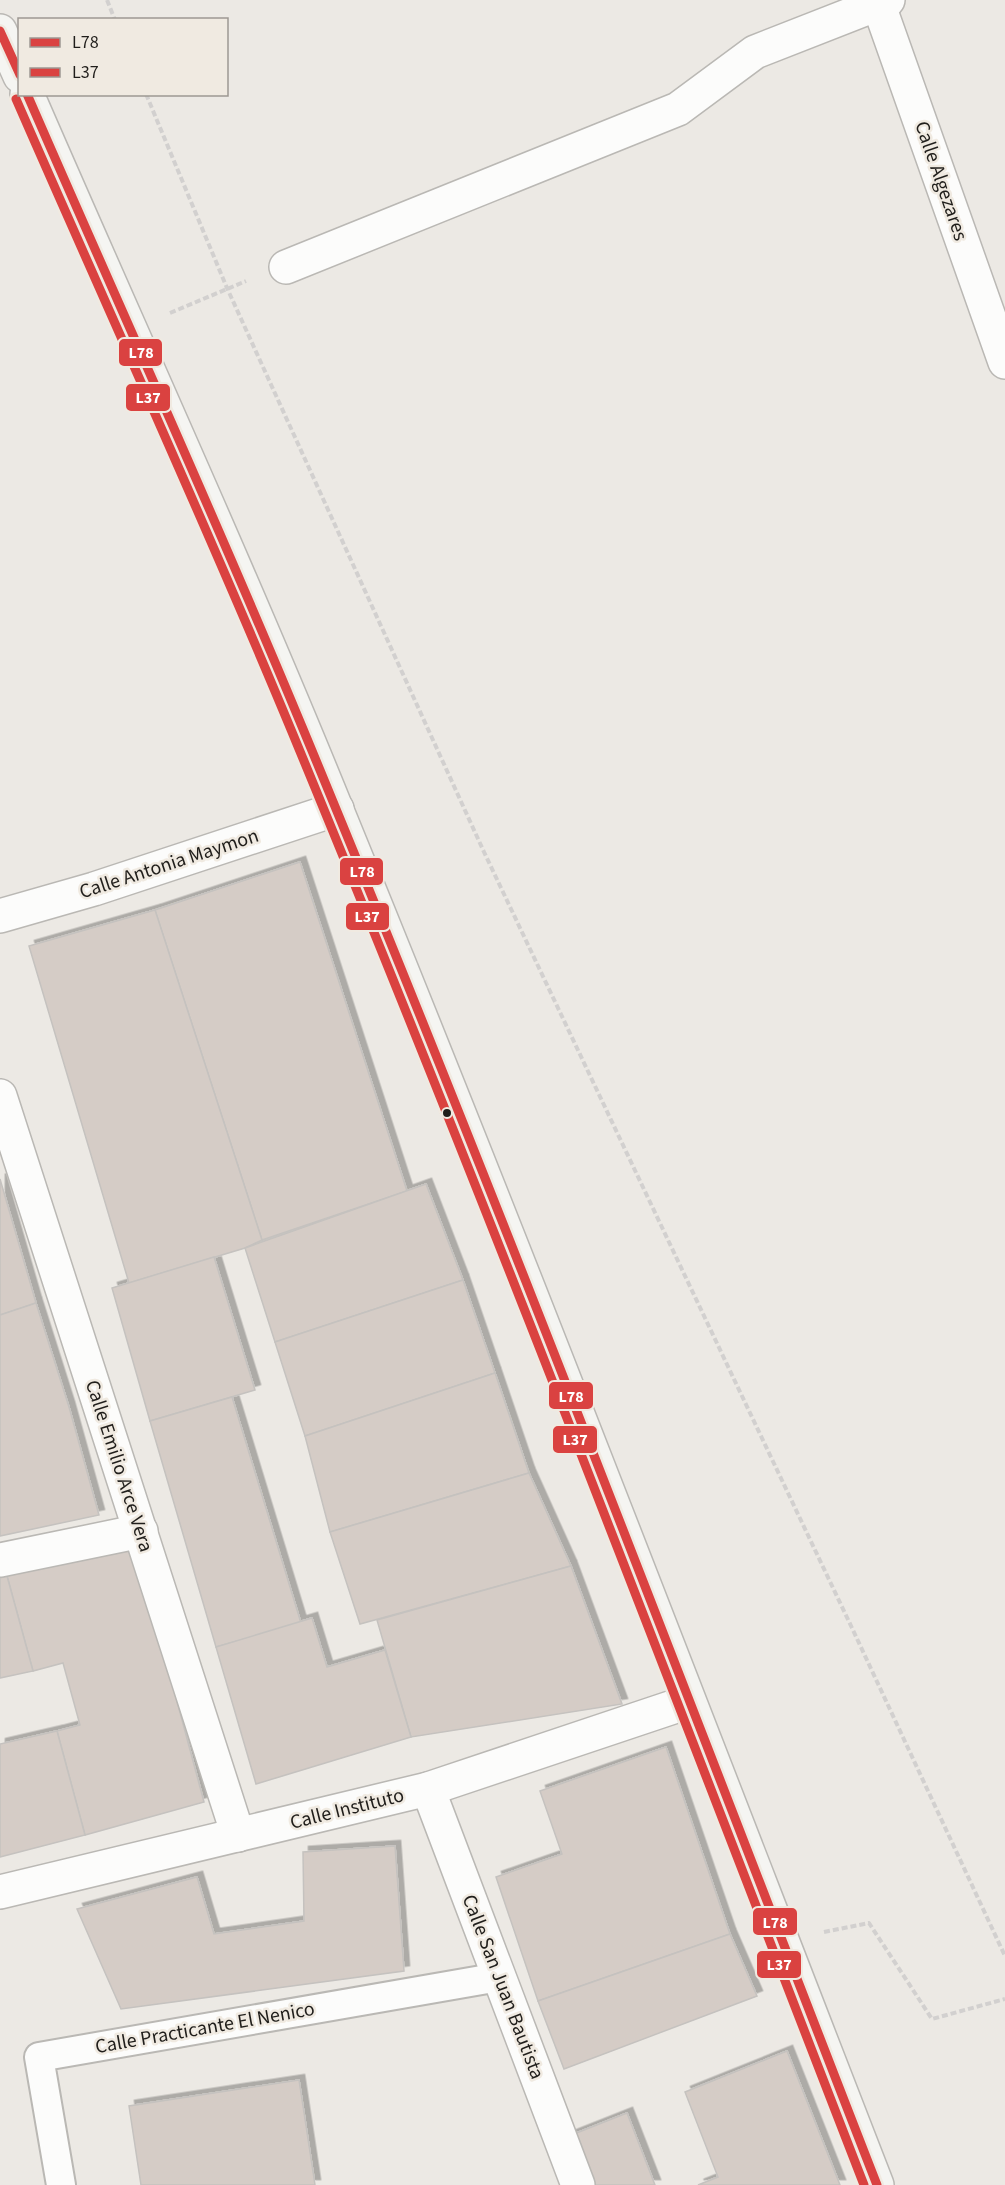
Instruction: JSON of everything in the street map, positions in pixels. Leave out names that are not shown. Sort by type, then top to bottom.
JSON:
[{"type":"main road","points":[[0,31],[18,72]]},
{"type":"main road","points":[[28,96],[267,643],[337,809],[489,1190],[877,2185]]},
{"type":"street","points":[[286,267],[678,109],[754,52],[881,1]]},
{"type":"street","name":"Calle Algezares","points":[[881,1],[1005,362]]},
{"type":"street","name":"Calle Antonia Maymon","points":[[0,916],[94,889],[337,809]]},
{"type":"street","name":"Calle Emilio Arce Vera","points":[[0,1096],[238,1835]]},
{"type":"street","points":[[0,1560],[141,1531]]},
{"type":"street","name":"Calle Instituto","points":[[0,1892],[428,1789],[688,1702]]},
{"type":"street","name":"Calle San Juan Bautista","points":[[428,1789],[578,2185]]},
{"type":"street","name":"Calle Practicante El Nenico","points":[[60,2185],[39,2057],[499,1977]]},
{"type":"path","points":[[107,0],[114,18]]},
{"type":"path","points":[[147,96],[227,288],[484,852],[1005,1956]]},
{"type":"path","points":[[129,330],[227,288],[286,267]]},
{"type":"path","points":[[782,1941],[869,1923],[932,2019],[1005,1999]]},
{"type":"building","points":[[300,862],[407,1191],[262,1240],[155,910]]},
{"type":"building","points":[[155,910],[262,1240],[245,1248],[129,1283],[29,946]]},
{"type":"building","points":[[0,1179],[36,1303],[0,1315]]},
{"type":"building","points":[[426,1184],[463,1280],[275,1342],[245,1248]]},
{"type":"building","points":[[214,1257],[255,1390],[150,1421],[112,1288]]},
{"type":"building","points":[[463,1280],[495,1373],[305,1436],[275,1342]]},
{"type":"building","points":[[36,1303],[69,1407],[99,1515],[0,1536],[0,1315]]},
{"type":"building","points":[[495,1373],[529,1473],[330,1532],[305,1436]]},
{"type":"building","points":[[232,1397],[301,1623],[216,1647],[150,1421]]},
{"type":"building","points":[[529,1473],[571,1566],[360,1624],[330,1532]]},
{"type":"building","points":[[134,1541],[204,1802],[85,1835],[57,1731],[80,1725],[63,1663],[33,1671],[7,1576]]},
{"type":"building","points":[[571,1566],[622,1704],[411,1737],[377,1620]]},
{"type":"building","points":[[7,1576],[33,1671],[0,1678],[0,1578]]},
{"type":"building","points":[[312,1618],[327,1667],[385,1650],[411,1737],[256,1784],[216,1647]]},
{"type":"building","points":[[57,1731],[85,1835],[0,1857],[0,1744]]},
{"type":"building","points":[[666,1747],[730,1934],[538,2001],[496,1877],[562,1854],[540,1791]]},
{"type":"building","points":[[395,1846],[404,1971],[121,2009],[77,1909],[197,1877],[214,1934],[304,1921],[303,1852]]},
{"type":"building","points":[[730,1934],[757,1996],[564,2069],[538,2001]]},
{"type":"building","points":[[787,2051],[840,2185],[698,2185],[718,2177],[685,2092]]},
{"type":"building","points":[[299,2080],[315,2185],[141,2185],[129,2106]]},
{"type":"building","points":[[627,2113],[655,2185],[588,2185],[569,2136]]},
{"type":"transit line","name":"L78","points":[[0,31],[18,71]]},
{"type":"transit line","name":"L78","points":[[28,96],[236,570],[377,910],[594,1456],[877,2185]]},
{"type":"transit line","name":"L37","points":[[16,99],[225,573],[366,913],[582,1457],[864,2185]]}]
